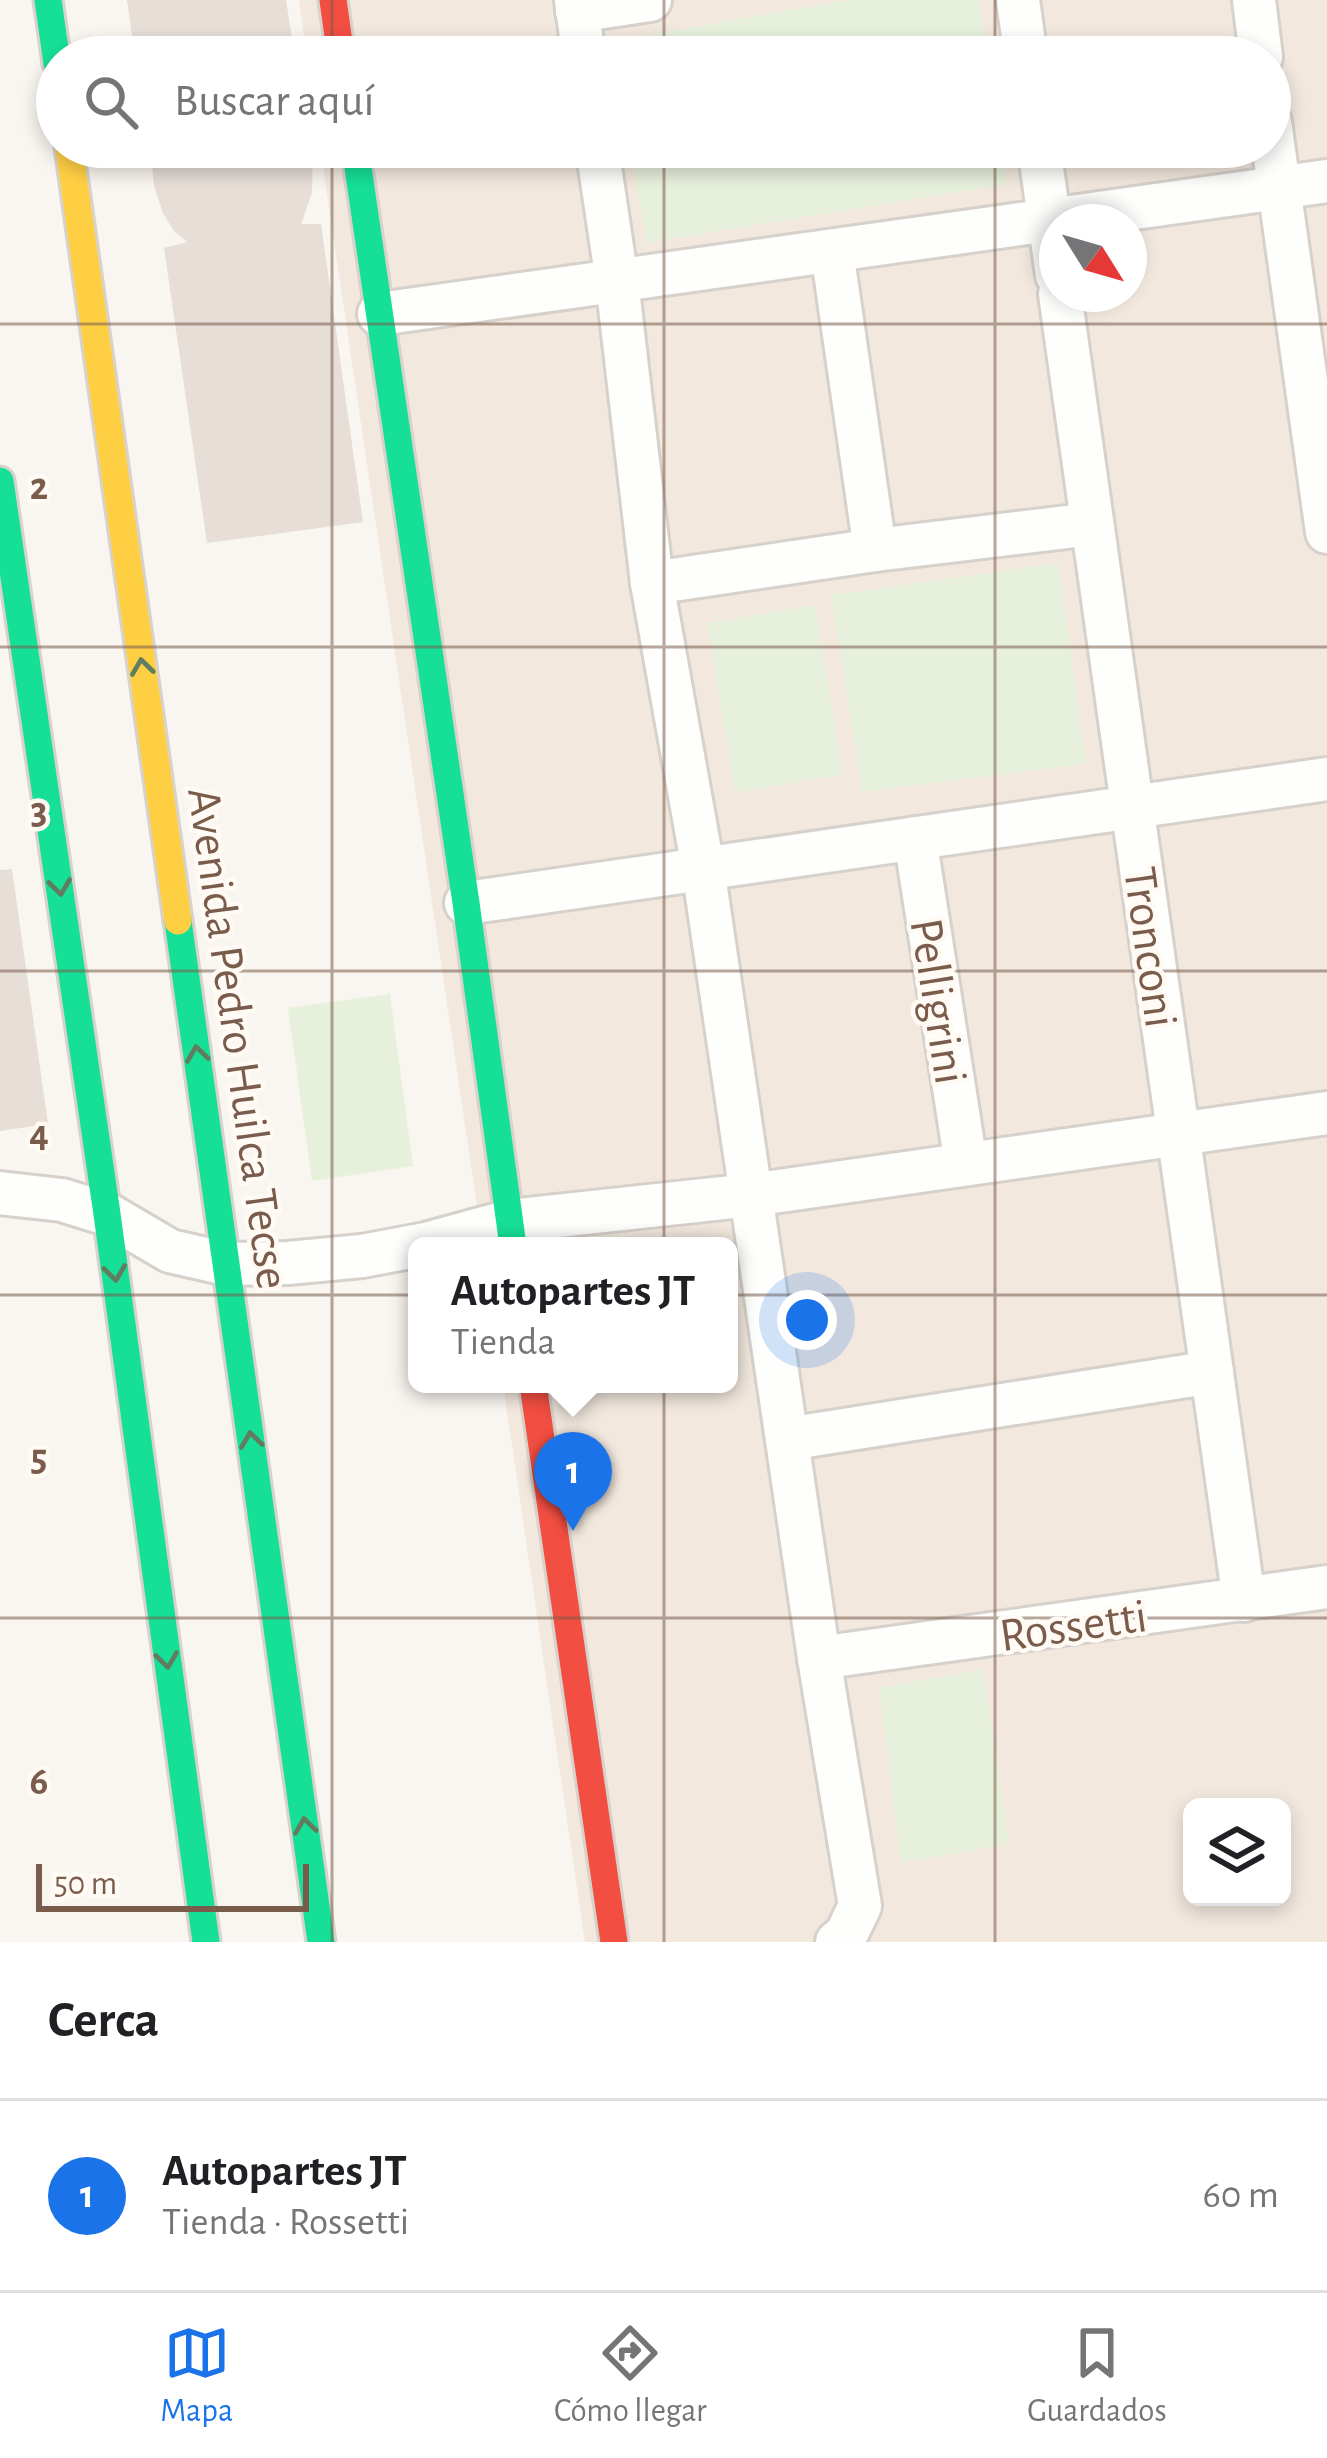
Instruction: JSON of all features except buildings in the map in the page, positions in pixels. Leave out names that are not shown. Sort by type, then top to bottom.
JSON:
[{"type":"main road","points":[[48,0],[53,36]]},
{"type":"main road","points":[[333,0],[338,36]]},
{"type":"main road","name":"Avenida Pedro Huilca Tecse","points":[[72,168],[321,1942]]},
{"type":"main road","points":[[358,168],[512,1233]]},
{"type":"main road","points":[[0,481],[107,1214],[206,1942]]},
{"type":"main road","points":[[534,1393],[614,1942]]},
{"type":"street","points":[[581,36],[576,6],[650,0]]},
{"type":"street","points":[[1018,0],[1023,36]]},
{"type":"street","points":[[1253,0],[1258,36]]},
{"type":"street","points":[[600,168],[652,584],[703,868],[860,1906],[846,1935],[837,1942]]},
{"type":"street","points":[[1042,168],[1047,204]]},
{"type":"street","points":[[1276,168],[1327,532]]},
{"type":"street","points":[[1147,206],[1327,181]]},
{"type":"street","points":[[380,314],[1039,221]]},
{"type":"street","points":[[832,250],[874,550]]},
{"type":"street","name":"Tronconi","points":[[1063,312],[1244,1600]]},
{"type":"street","points":[[652,584],[874,550],[1092,524]]},
{"type":"street","points":[[466,903],[1327,779]]},
{"type":"street","name":"Pelligrini","points":[[915,838],[966,1164]]},
{"type":"street","points":[[481,1237],[1327,1113]]},
{"type":"street","points":[[0,1193],[62,1200],[107,1214],[170,1251],[226,1264],[288,1263],[408,1247]]},
{"type":"street","points":[[787,1439],[1212,1372]]},
{"type":"street","name":"Rossetti","points":[[819,1658],[1327,1587]]},
{"type":"shaded area","points":[[299,0],[1327,0],[1327,1942],[585,1942],[504,1393],[738,1393],[738,1237],[482,1237],[323,168],[1291,168],[1291,36],[304,36]]},
{"type":"green space","points":[[849,0],[979,0],[984,36],[642,36]]},
{"type":"green space","points":[[634,168],[1004,168],[1006,184],[647,243]]},
{"type":"green space","points":[[1059,563],[1086,764],[862,792],[831,595]]},
{"type":"green space","points":[[815,605],[843,774],[735,793],[707,623]]},
{"type":"green space","points":[[390,994],[413,1166],[312,1181],[288,1008]]},
{"type":"green space","points":[[983,1669],[1009,1844],[901,1863],[879,1688]]},
{"type":"traffic: fast","points":[[48,0],[53,36]]},
{"type":"traffic: fast","points":[[358,168],[512,1237]]},
{"type":"traffic: fast","points":[[0,481],[107,1214],[206,1942]]},
{"type":"traffic: fast","points":[[178,921],[321,1942]]},
{"type":"traffic: slow","points":[[72,168],[178,921]]},
{"type":"traffic: jam","points":[[333,0],[338,36]]},
{"type":"traffic: jam","points":[[534,1393],[614,1942]]},
{"type":"place","name":"Autopartes JT","points":[[573,1531]]}]
